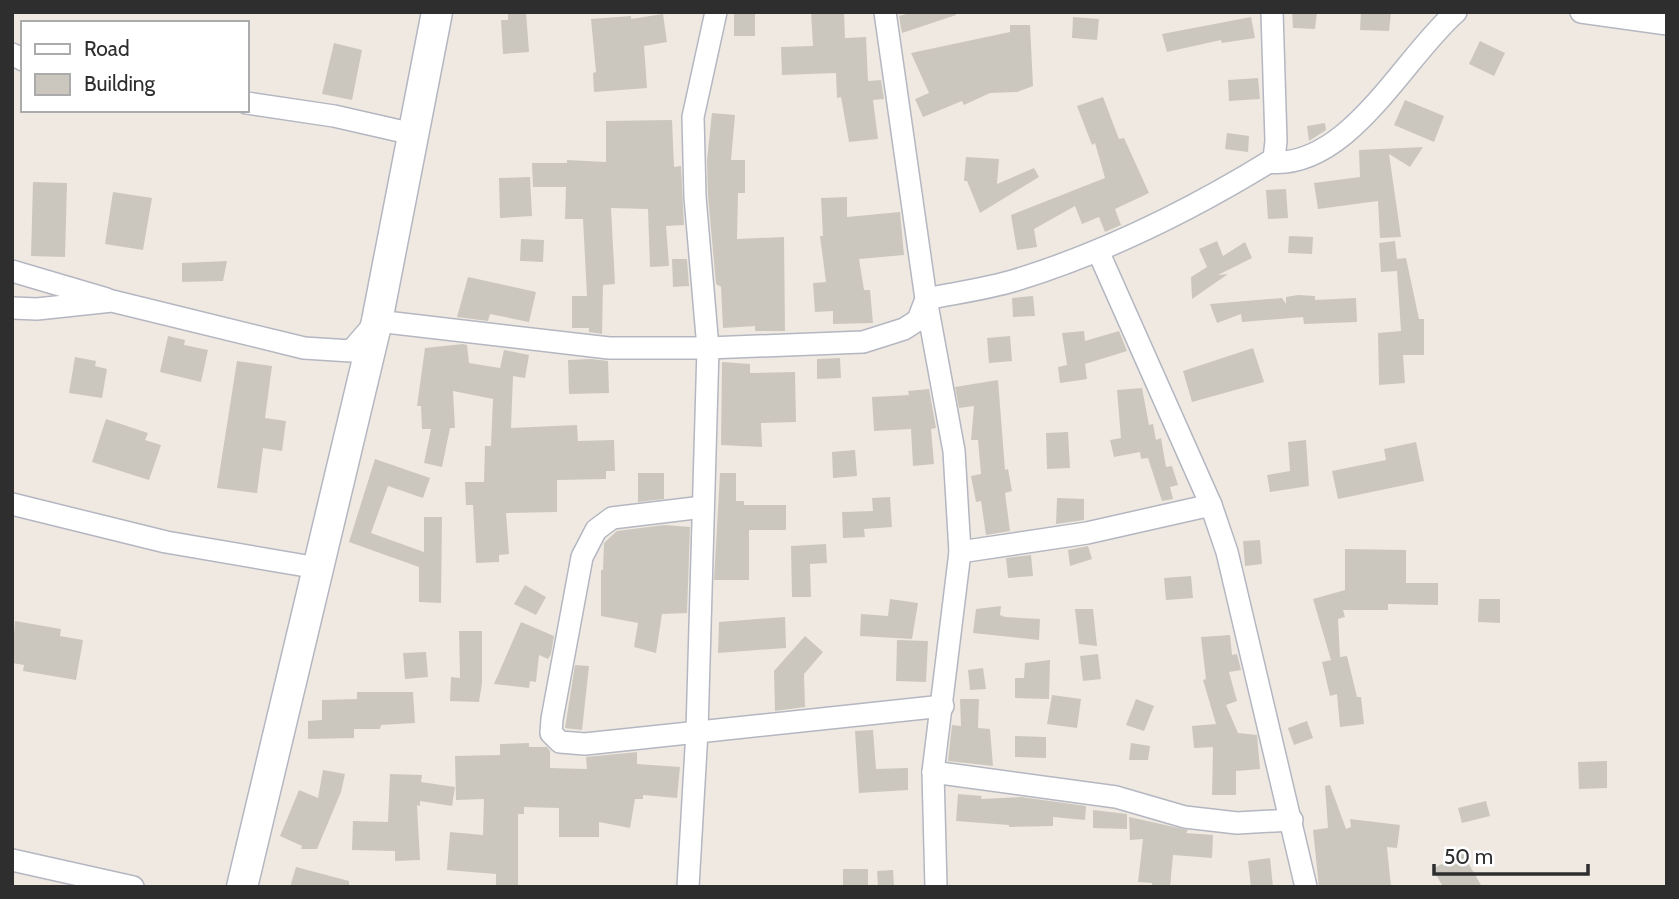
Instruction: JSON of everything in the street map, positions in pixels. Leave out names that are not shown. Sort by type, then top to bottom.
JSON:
[{"type":"street","points":[[240,885],[377,321],[437,12]]},
{"type":"street","points":[[688,887],[697,731],[708,348],[695,197],[693,117],[716,12]]},
{"type":"street","points":[[885,12],[926,299],[954,451],[960,552],[933,772],[936,887]]},
{"type":"street","points":[[926,299],[1014,280],[1098,251],[1176,214],[1274,159],[1276,141],[1272,12]]},
{"type":"street","points":[[1269,162],[1288,164],[1352,131],[1421,48],[1456,12]]},
{"type":"street","points":[[1581,12],[1667,24]]},
{"type":"street","points":[[248,103],[334,116],[413,134]]},
{"type":"street","points":[[1098,251],[1211,505],[1227,552],[1306,887]]},
{"type":"street","points":[[12,271],[113,301],[304,348],[351,351],[377,321]]},
{"type":"street","points":[[377,321],[608,348],[708,348],[863,342],[904,329],[918,320],[926,299]]},
{"type":"street","points":[[12,308],[37,309],[113,301]]},
{"type":"street","points":[[12,504],[166,542],[318,568]]},
{"type":"street","points":[[960,552],[1087,533],[1211,505]]},
{"type":"street","points":[[703,507],[612,518],[596,530],[582,557],[551,733],[560,742],[585,744],[943,706]]},
{"type":"street","points":[[933,772],[1116,797],[1185,817],[1237,823],[1292,820]]},
{"type":"street","points":[[12,860],[133,887]]},
{"type":"building","points":[[508,12],[526,12],[529,52],[503,54],[501,20],[508,20]]},
{"type":"building","points":[[734,12],[755,12],[755,36],[734,36]]},
{"type":"building","points":[[811,12],[844,12],[845,38],[866,37],[868,81],[881,80],[884,99],[873,100],[878,139],[849,142],[841,97],[837,98],[836,73],[782,75],[781,47],[813,46]]},
{"type":"building","points":[[913,12],[955,12],[956,15],[902,33],[899,16]]},
{"type":"building","points":[[1292,12],[1317,12],[1315,29],[1293,28]]},
{"type":"building","points":[[1361,12],[1391,12],[1389,31],[1360,30]]},
{"type":"building","points":[[663,14],[667,42],[644,46],[647,88],[594,92],[593,73],[596,72],[591,19],[631,16],[631,19]]},
{"type":"building","points":[[1073,17],[1099,19],[1097,40],[1072,38]]},
{"type":"building","points":[[1251,17],[1255,38],[1222,43],[1221,40],[1167,52],[1162,34]]},
{"type":"building","points":[[1010,25],[1030,25],[1033,86],[1017,92],[990,93],[964,105],[962,101],[923,117],[915,99],[929,93],[911,53],[1010,32]]},
{"type":"building","points":[[1480,41],[1505,53],[1494,76],[1469,64]]},
{"type":"building","points":[[334,43],[362,50],[352,100],[322,94]]},
{"type":"building","points":[[1258,78],[1260,99],[1229,101],[1228,80]]},
{"type":"building","points":[[1103,97],[1119,139],[1124,138],[1149,193],[1115,209],[1121,225],[1105,232],[1099,217],[1082,224],[1075,206],[1034,229],[1037,247],[1017,250],[1011,215],[1105,178],[1095,143],[1092,145],[1077,106]]},
{"type":"building","points":[[1405,100],[1444,116],[1434,142],[1394,125]]},
{"type":"building","points":[[712,113],[735,115],[731,160],[745,160],[745,193],[738,193],[737,239],[784,237],[785,331],[755,331],[755,326],[723,328],[721,287],[716,284],[708,196],[707,160]]},
{"type":"building","points":[[672,120],[674,167],[681,166],[684,225],[666,226],[669,266],[650,267],[648,209],[611,208],[615,284],[603,285],[602,334],[589,332],[589,328],[572,328],[572,296],[587,296],[583,219],[565,219],[566,187],[533,187],[532,163],[567,163],[567,160],[606,162],[606,121]]},
{"type":"building","points":[[1325,123],[1326,130],[1309,141],[1307,126]]},
{"type":"building","points":[[1227,133],[1249,136],[1248,152],[1225,149]]},
{"type":"building","points":[[1423,147],[1410,167],[1389,154],[1401,237],[1380,238],[1378,201],[1318,209],[1314,183],[1360,177],[1359,150]]},
{"type":"building","points":[[966,157],[999,159],[997,184],[1034,168],[1039,177],[980,213],[967,181],[964,181]]},
{"type":"building","points":[[530,177],[532,216],[500,218],[499,178]]},
{"type":"building","points":[[33,182],[67,183],[65,257],[31,256]]},
{"type":"building","points":[[1286,189],[1288,218],[1268,219],[1266,190]]},
{"type":"building","points":[[113,192],[152,198],[143,250],[105,244]]},
{"type":"building","points":[[847,197],[847,217],[900,212],[904,255],[859,259],[864,290],[870,290],[873,323],[833,324],[833,311],[815,312],[813,283],[826,282],[820,236],[823,236],[821,198]]},
{"type":"building","points":[[1289,236],[1313,237],[1312,254],[1288,253]]},
{"type":"building","points":[[521,239],[544,240],[543,262],[520,261]]},
{"type":"building","points":[[1217,241],[1223,256],[1245,242],[1252,258],[1218,275],[1228,274],[1192,299],[1191,277],[1207,267],[1199,249]]},
{"type":"building","points":[[1395,241],[1397,259],[1406,258],[1419,319],[1424,319],[1424,355],[1403,355],[1405,383],[1379,385],[1378,333],[1401,331],[1397,271],[1381,272],[1379,243]]},
{"type":"building","points":[[672,259],[687,259],[689,286],[673,287]]},
{"type":"building","points":[[227,261],[223,281],[182,282],[182,263]]},
{"type":"building","points":[[468,277],[536,292],[529,322],[490,314],[488,321],[457,317]]},
{"type":"building","points":[[1033,296],[1035,316],[1013,317],[1012,298]]},
{"type":"building","points":[[1315,296],[1315,300],[1356,298],[1357,322],[1304,324],[1303,317],[1242,322],[1241,314],[1217,323],[1210,304],[1282,298],[1286,304],[1286,297]]},
{"type":"building","points":[[1084,331],[1085,341],[1119,331],[1127,351],[1085,364],[1087,379],[1060,383],[1058,367],[1067,365],[1062,333]]},
{"type":"building","points":[[168,336],[185,340],[184,345],[208,350],[201,382],[160,372]]},
{"type":"building","points":[[1010,336],[1012,361],[989,363],[987,338]]},
{"type":"building","points":[[467,345],[469,363],[500,368],[504,350],[529,355],[525,378],[513,376],[511,428],[577,425],[578,441],[614,440],[615,471],[606,471],[606,479],[557,480],[557,512],[506,513],[509,554],[499,555],[499,562],[476,563],[473,505],[466,505],[465,482],[484,482],[485,446],[491,446],[493,399],[453,391],[455,428],[450,428],[442,467],[424,463],[431,429],[422,429],[421,406],[417,406],[425,348]]},
{"type":"building","points":[[1253,348],[1264,382],[1192,402],[1183,371]]},
{"type":"building","points":[[75,357],[96,361],[95,366],[107,369],[102,398],[69,393]]},
{"type":"building","points":[[840,358],[841,378],[817,379],[817,359]]},
{"type":"building","points":[[568,360],[608,361],[609,393],[569,394]]},
{"type":"building","points":[[237,361],[272,366],[265,418],[286,421],[282,451],[263,448],[257,493],[217,488]]},
{"type":"building","points":[[722,362],[750,364],[750,373],[795,372],[796,422],[761,423],[762,447],[721,445]]},
{"type":"building","points":[[998,380],[1005,470],[1008,469],[1012,491],[1005,493],[1010,531],[986,535],[981,501],[976,502],[971,476],[981,474],[978,440],[971,440],[974,406],[959,408],[955,387]]},
{"type":"building","points":[[1142,388],[1149,425],[1153,424],[1156,440],[1161,438],[1166,467],[1172,466],[1178,485],[1170,487],[1173,499],[1162,501],[1148,458],[1141,459],[1140,452],[1114,457],[1110,440],[1121,438],[1117,390]]},
{"type":"building","points":[[929,389],[936,428],[931,429],[934,464],[913,466],[911,429],[874,431],[872,397],[909,395],[908,391]]},
{"type":"building","points":[[106,419],[148,433],[145,440],[161,445],[149,480],[92,462]]},
{"type":"building","points":[[1068,432],[1070,468],[1047,469],[1046,433]]},
{"type":"building","points":[[1306,440],[1309,486],[1270,492],[1267,475],[1290,471],[1288,442]]},
{"type":"building","points":[[1416,442],[1424,481],[1338,499],[1332,471],[1386,460],[1384,449]]},
{"type":"building","points":[[855,450],[857,476],[833,478],[832,452]]},
{"type":"building","points":[[375,459],[430,478],[423,498],[388,486],[371,533],[424,552],[424,517],[442,517],[441,603],[419,602],[419,567],[349,542]]},
{"type":"building","points":[[638,473],[664,473],[664,499],[638,502]]},
{"type":"building","points":[[720,473],[736,473],[736,501],[744,501],[744,505],[786,505],[786,530],[749,530],[749,580],[714,580]]},
{"type":"building","points":[[890,497],[892,527],[864,529],[865,537],[843,538],[842,512],[873,511],[872,498]]},
{"type":"building","points":[[1057,498],[1084,499],[1084,520],[1056,524]]},
{"type":"building","points":[[664,525],[690,527],[687,613],[662,614],[656,653],[634,647],[638,623],[601,616],[601,570],[604,543],[617,531]]},
{"type":"building","points":[[1260,540],[1262,564],[1245,566],[1243,541]]},
{"type":"building","points":[[826,544],[827,563],[810,564],[811,597],[792,597],[791,546]]},
{"type":"building","points":[[1088,546],[1092,559],[1070,566],[1068,550]]},
{"type":"building","points":[[1345,549],[1406,550],[1406,583],[1438,583],[1438,605],[1388,604],[1388,610],[1343,610],[1345,617],[1338,619],[1340,657],[1347,656],[1357,697],[1361,697],[1364,724],[1340,727],[1337,694],[1330,696],[1322,662],[1331,660],[1313,599],[1345,590]]},
{"type":"building","points":[[1031,555],[1033,576],[1008,578],[1006,558]]},
{"type":"building","points":[[1191,576],[1193,598],[1166,600],[1164,578]]},
{"type":"building","points":[[525,585],[546,597],[536,615],[514,604]]},
{"type":"building","points":[[890,599],[918,603],[912,639],[860,636],[861,614],[888,616]]},
{"type":"building","points":[[1479,599],[1500,599],[1500,623],[1478,622]]},
{"type":"building","points":[[1001,606],[1000,615],[1005,617],[1040,619],[1039,640],[973,633],[976,609]]},
{"type":"building","points":[[1075,609],[1093,609],[1097,646],[1079,644]]},
{"type":"building","points":[[785,617],[786,648],[718,653],[719,622]]},
{"type":"building","points":[[15,621],[61,629],[60,636],[83,640],[76,680],[23,671],[24,665],[12,663]]},
{"type":"building","points":[[521,622],[554,636],[551,654],[548,659],[539,655],[536,682],[530,681],[529,688],[494,684]]},
{"type":"building","points":[[459,631],[482,631],[482,683],[479,702],[450,701],[451,677],[460,678]]},
{"type":"building","points":[[1230,635],[1232,655],[1237,654],[1241,670],[1229,672],[1237,701],[1226,705],[1238,733],[1257,735],[1260,769],[1236,771],[1236,795],[1212,795],[1213,747],[1194,748],[1192,726],[1216,724],[1203,680],[1206,679],[1201,637]]},
{"type":"building","points":[[805,636],[823,652],[804,674],[805,707],[775,711],[774,671]]},
{"type":"building","points":[[897,640],[928,641],[926,682],[896,681]]},
{"type":"building","points":[[426,652],[428,677],[405,679],[403,653]]},
{"type":"building","points":[[1098,654],[1101,679],[1083,681],[1080,656]]},
{"type":"building","points":[[1050,660],[1049,699],[1015,698],[1015,678],[1024,678],[1025,663]]},
{"type":"building","points":[[575,665],[589,666],[582,730],[565,728]]},
{"type":"building","points":[[983,668],[986,689],[970,690],[968,670]]},
{"type":"building","points":[[357,692],[413,692],[415,723],[381,725],[380,729],[354,729],[354,738],[308,739],[308,721],[322,720],[322,700],[357,699]]},
{"type":"building","points":[[1052,695],[1081,699],[1077,728],[1047,724]]},
{"type":"building","points":[[960,699],[979,699],[978,728],[990,729],[993,766],[948,761],[952,725],[961,726]]},
{"type":"building","points":[[1136,699],[1154,706],[1144,731],[1126,725]]},
{"type":"building","points":[[1307,721],[1313,738],[1294,745],[1288,728]]},
{"type":"building","points":[[873,730],[876,769],[908,768],[908,790],[859,793],[855,731]]},
{"type":"building","points":[[1015,736],[1046,737],[1046,758],[1015,757]]},
{"type":"building","points":[[529,743],[529,747],[547,747],[550,751],[550,768],[587,769],[586,757],[637,752],[637,764],[680,767],[677,798],[643,795],[643,799],[635,799],[630,828],[599,822],[599,837],[559,837],[559,808],[524,807],[524,814],[518,814],[518,887],[496,887],[496,874],[447,870],[450,832],[483,835],[484,799],[456,800],[455,756],[500,755],[500,744]]},
{"type":"building","points":[[1131,743],[1150,746],[1148,760],[1129,760]]},
{"type":"building","points":[[1607,761],[1607,788],[1579,789],[1578,762]]},
{"type":"building","points":[[323,770],[345,774],[341,792],[317,849],[301,849],[302,846],[280,836],[299,790],[318,798]]},
{"type":"building","points":[[390,774],[422,775],[421,782],[455,787],[452,806],[420,801],[420,806],[417,805],[420,860],[395,861],[395,851],[352,850],[353,821],[388,822]]},
{"type":"building","points":[[1330,785],[1346,829],[1351,827],[1350,819],[1400,825],[1397,848],[1387,847],[1391,887],[1319,887],[1313,830],[1328,828],[1325,786]]},
{"type":"building","points":[[958,794],[982,796],[981,799],[1021,797],[1086,806],[1085,820],[1053,817],[1053,826],[1009,827],[956,821]]},
{"type":"building","points":[[1486,801],[1490,816],[1462,823],[1458,808]]},
{"type":"building","points":[[1093,810],[1127,814],[1127,829],[1093,828]]},
{"type":"building","points":[[1129,817],[1188,830],[1186,833],[1213,835],[1212,858],[1173,855],[1170,887],[1152,887],[1152,883],[1138,882],[1143,839],[1130,840]]},
{"type":"building","points":[[1462,852],[1482,887],[1443,887],[1433,869]]},
{"type":"building","points":[[1270,858],[1273,887],[1251,887],[1248,861]]},
{"type":"building","points":[[296,867],[349,881],[349,887],[290,887]]},
{"type":"building","points":[[843,869],[868,869],[868,885],[843,886]]},
{"type":"building","points":[[893,870],[894,887],[878,887],[877,871]]}]
